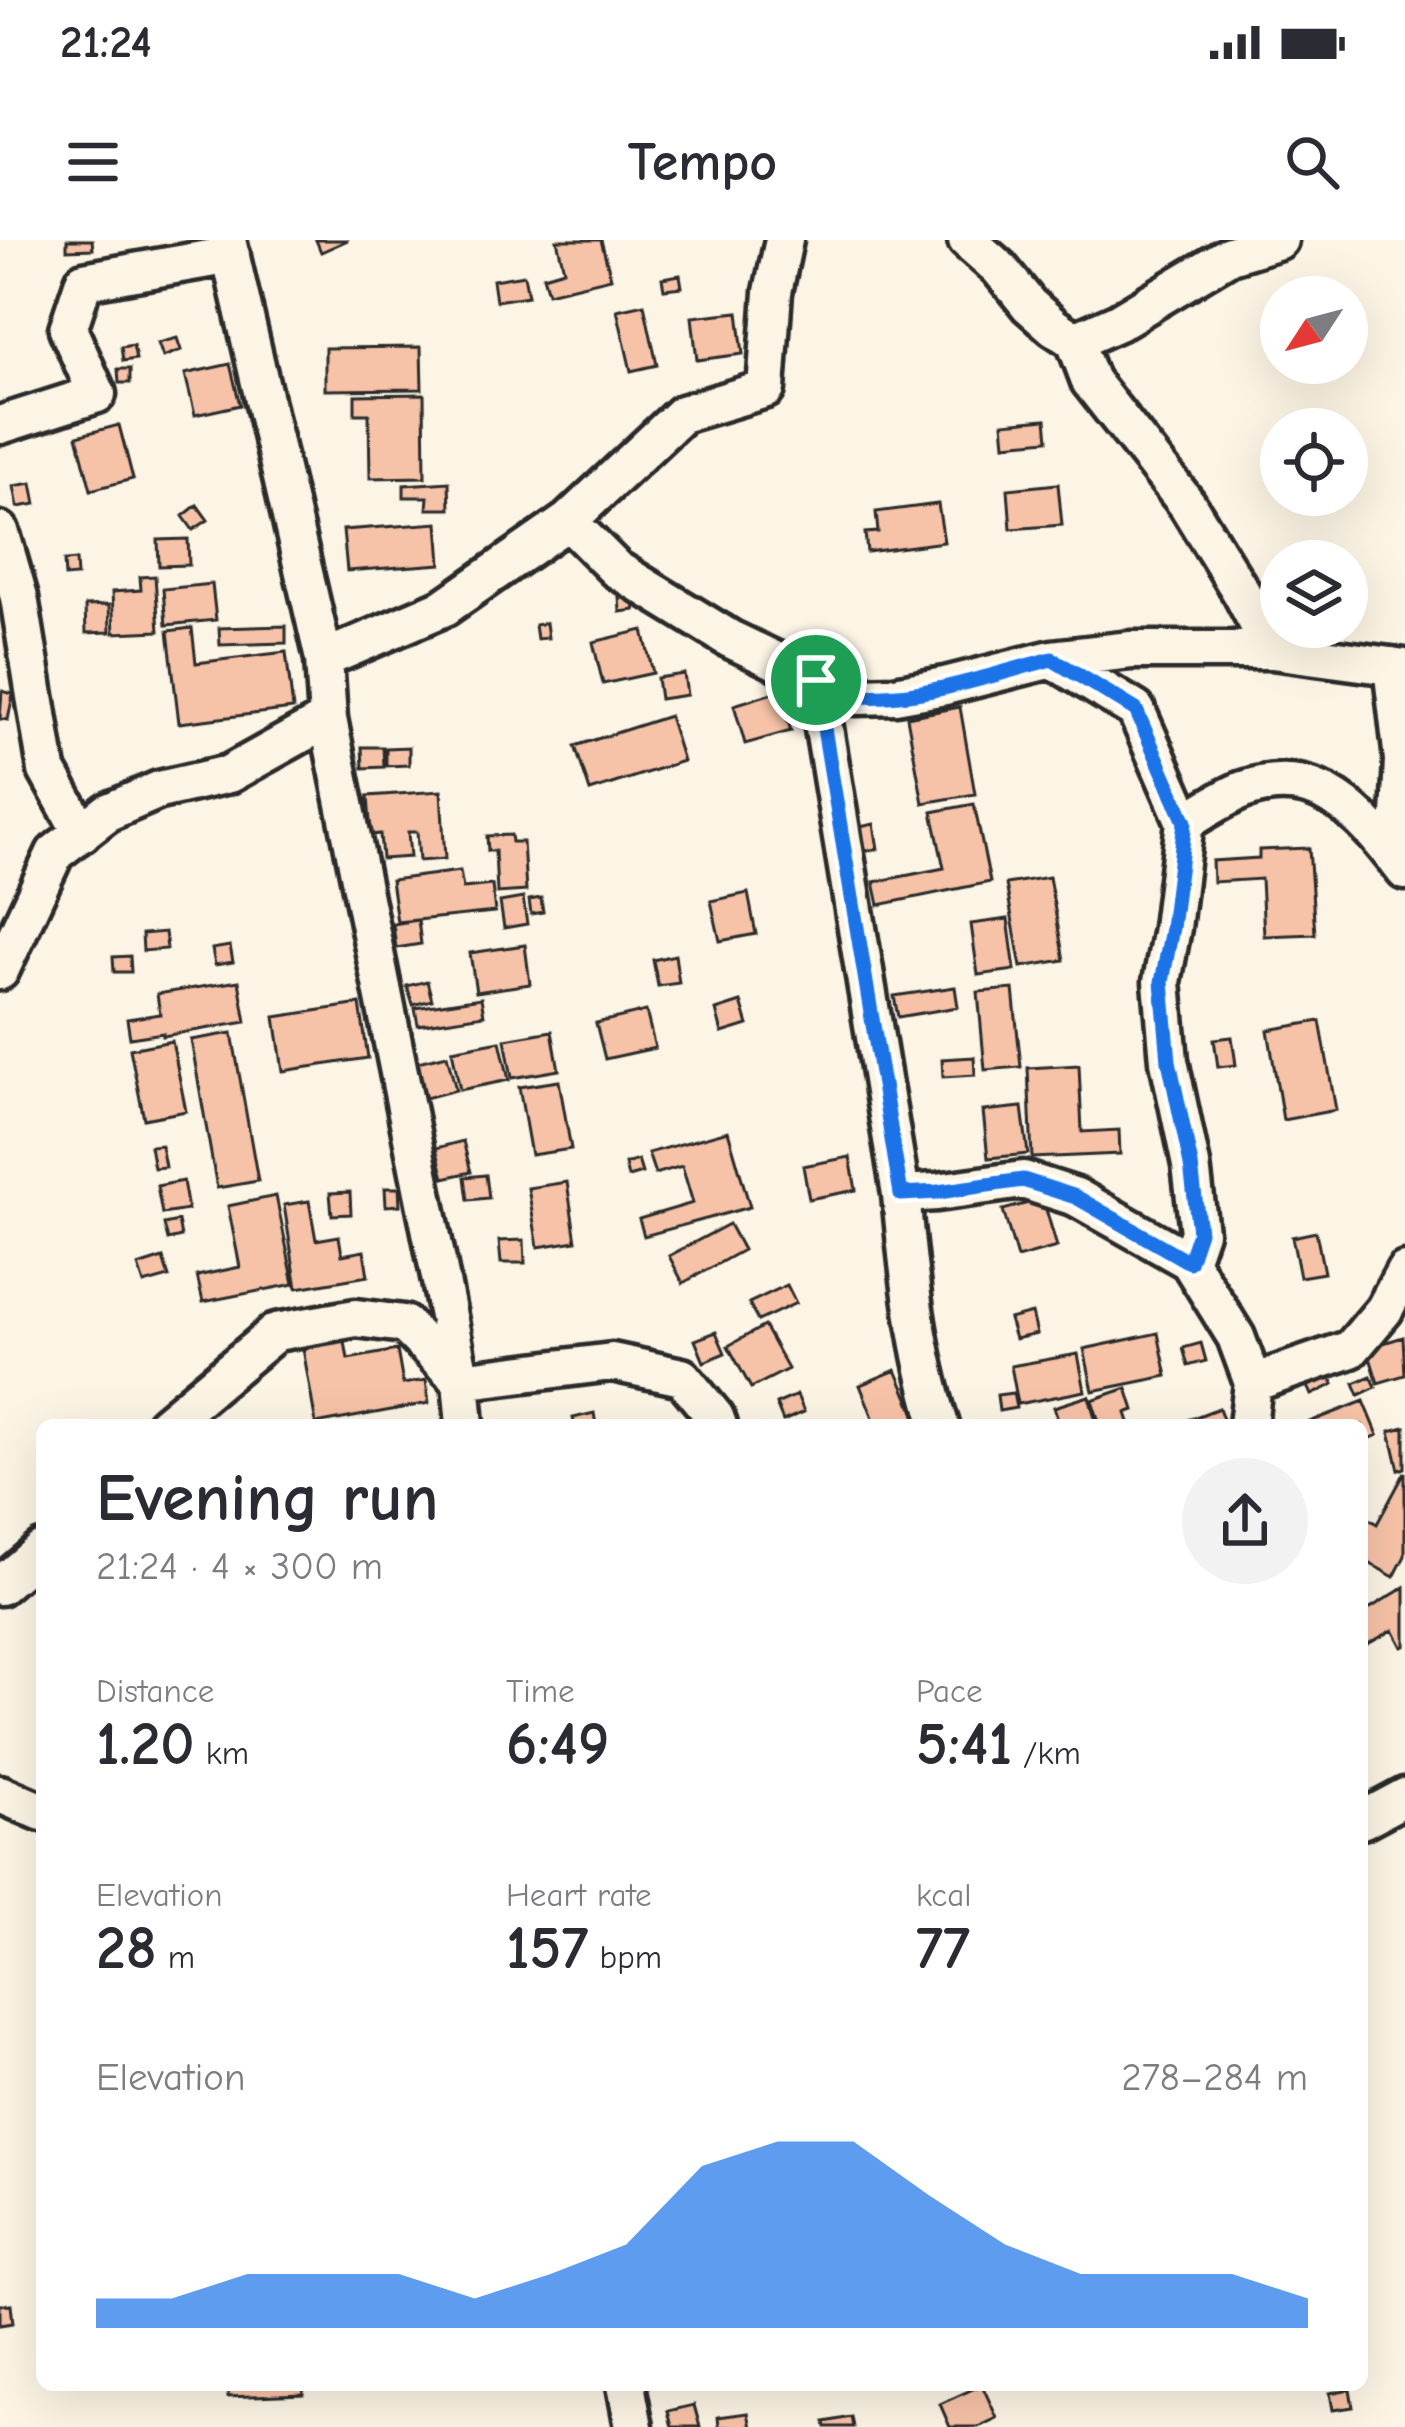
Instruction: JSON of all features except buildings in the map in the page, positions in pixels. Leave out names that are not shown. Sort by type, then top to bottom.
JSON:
[{"type":"street","points":[[324,659],[445,607],[568,521],[682,414],[766,389],[773,292],[784,240]]},
{"type":"street","points":[[967,240],[999,268],[1029,305],[1075,341],[1090,381],[1187,504],[1272,650]]},
{"type":"street","points":[[1075,341],[1118,322],[1230,255],[1279,240]]},
{"type":"street","points":[[0,425],[97,394],[68,329],[84,281],[229,248],[324,659],[328,719],[461,1381],[464,1419]]},
{"type":"street","points":[[568,521],[616,569],[730,639],[857,696],[895,695],[1052,659],[1130,650],[1272,650],[1398,667],[1403,760],[1398,862]]},
{"type":"street","points":[[0,531],[19,597],[47,770],[82,832]]},
{"type":"street","points":[[1052,659],[1136,710],[1185,822],[1162,982],[1169,1061],[1191,1165],[1199,1232],[1189,1262]]},
{"type":"street","points":[[816,680],[901,1194],[908,1269],[928,1387],[938,1419]]},
{"type":"street","points":[[0,970],[55,853],[82,832],[109,812],[159,790],[229,774],[328,719]]},
{"type":"street","points":[[1185,822],[1240,791],[1280,781],[1321,789],[1357,815],[1398,862]]},
{"type":"street","points":[[901,1194],[1023,1180],[1076,1197],[1189,1262],[1236,1337],[1253,1383],[1249,1419]]},
{"type":"street","points":[[1351,1349],[1384,1310],[1405,1271]]},
{"type":"street","points":[[172,1419],[276,1332],[356,1318],[404,1324],[461,1381]]},
{"type":"street","points":[[1253,1383],[1351,1349],[1390,1330],[1405,1334]]},
{"type":"street","points":[[461,1381],[612,1362],[682,1377],[716,1419]]},
{"type":"street","points":[[0,1586],[36,1555]]},
{"type":"street","points":[[0,1794],[36,1809]]},
{"type":"street","points":[[1368,1808],[1405,1797]]},
{"type":"street","points":[[627,2391],[634,2427]]},
{"type":"route","points":[[1052,659],[1136,710],[1185,822],[1162,982],[1169,1061],[1191,1165],[1199,1232],[1189,1262],[1076,1197],[1023,1180],[901,1194],[816,680],[857,696],[895,695],[1052,659]]}]
